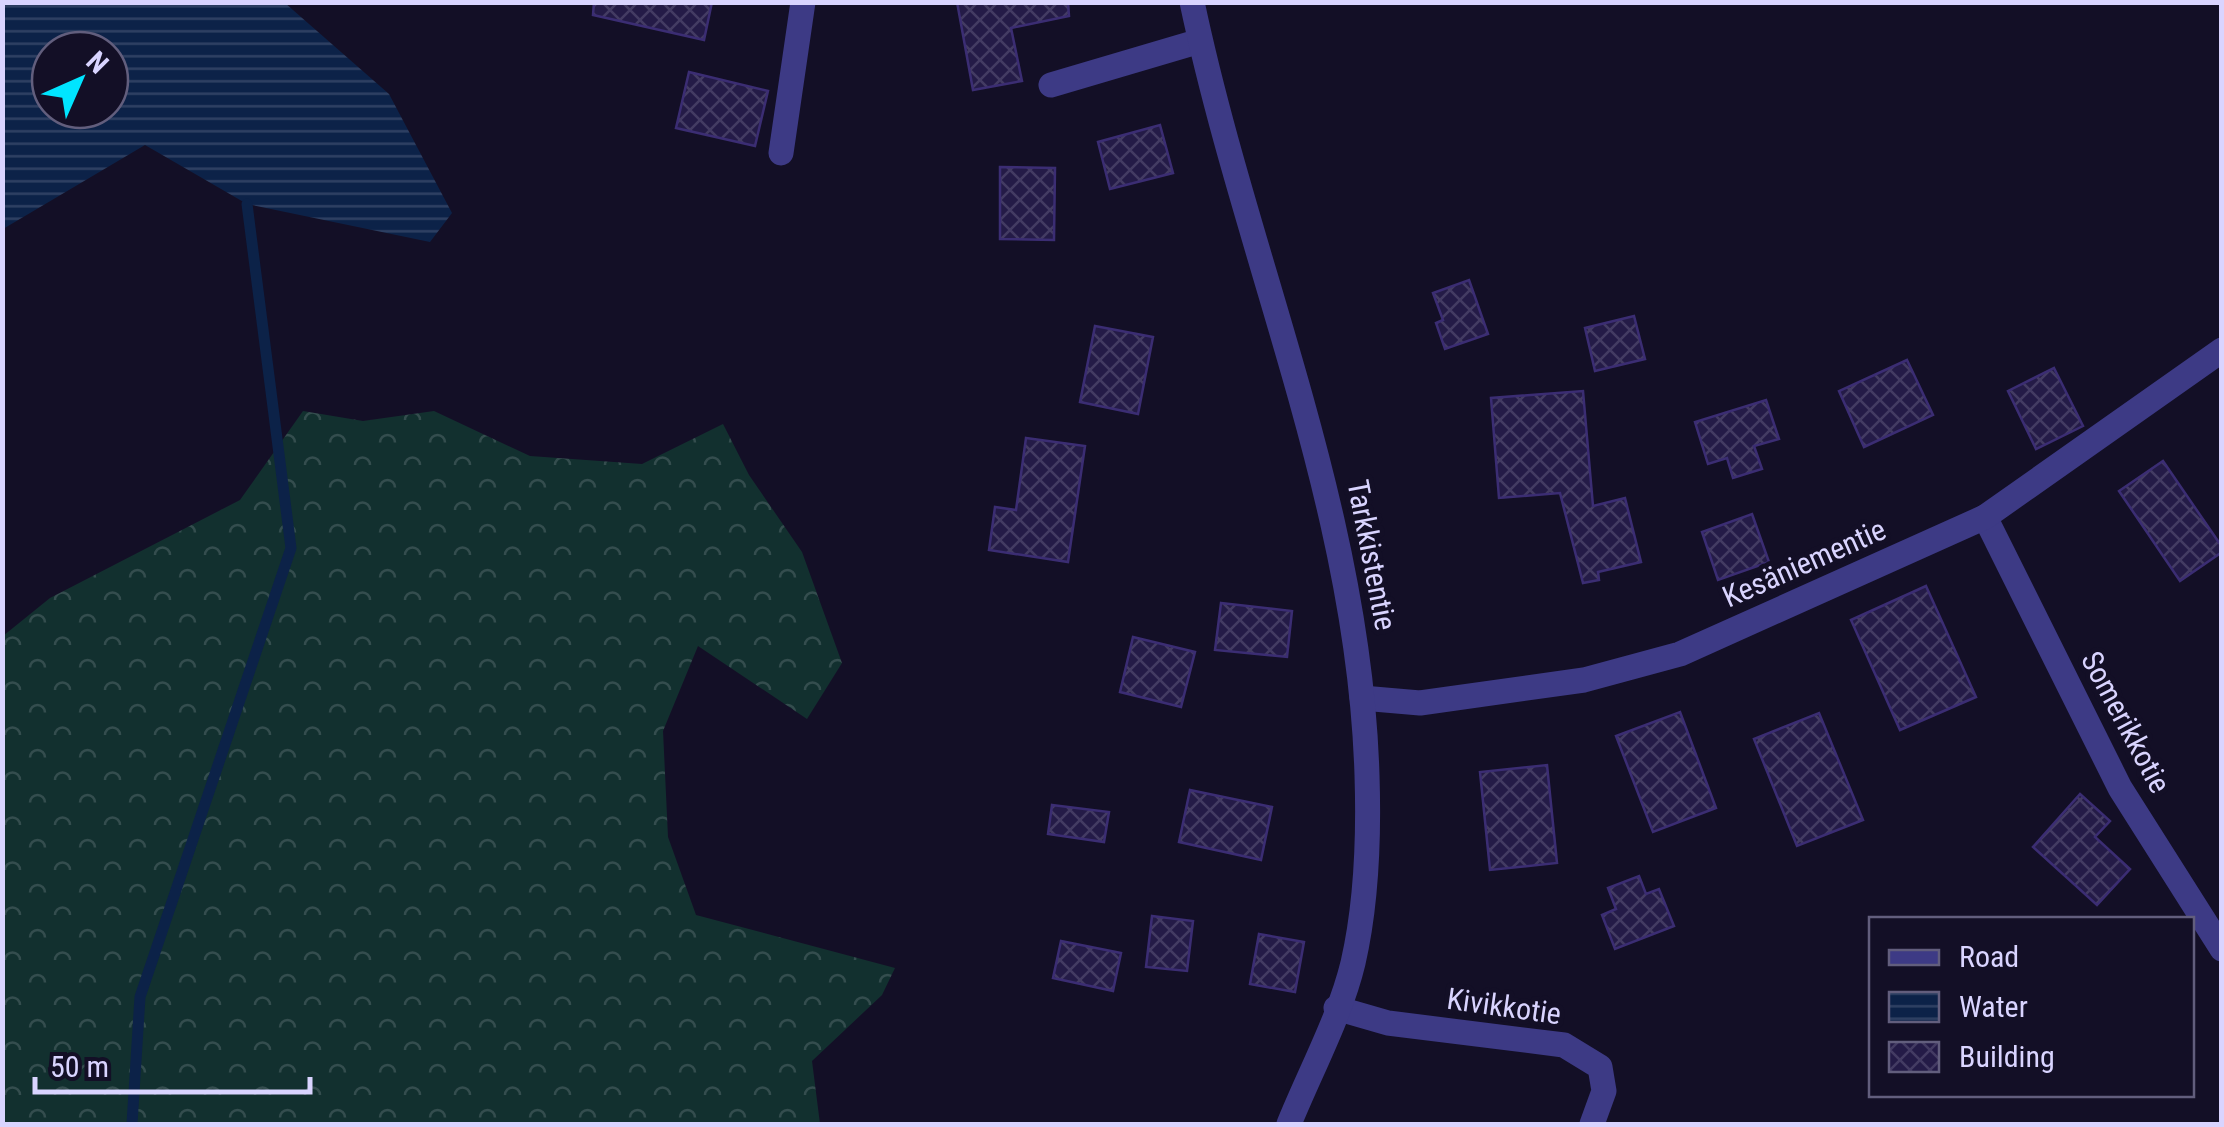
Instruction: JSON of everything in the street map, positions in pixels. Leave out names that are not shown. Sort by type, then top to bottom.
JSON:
[{"type":"street","points":[[781,153],[804,2]]},
{"type":"street","name":"Tarkkistentie","points":[[1192,2],[1322,466],[1348,586],[1362,698],[1368,828],[1352,964],[1289,1124]]},
{"type":"street","points":[[1051,85],[1200,41]]},
{"type":"street","name":"Kesäniementie","points":[[1362,698],[1420,703],[1457,698],[1584,680],[1680,654],[1986,517],[2222,350]]},
{"type":"street","name":"Somerikkotie","points":[[1986,517],[2120,788],[2222,950]]},
{"type":"street","name":"Kivikkotie","points":[[1336,1008],[1388,1023],[1564,1045],[1600,1066],[1604,1091],[1592,1124]]},
{"type":"green space","points":[[303,411],[363,421],[434,411],[530,456],[642,464],[723,424],[749,475],[802,552],[842,663],[807,719],[698,646],[663,731],[668,837],[696,915],[895,968],[882,995],[812,1061],[820,1124],[3,1124],[3,636],[50,598],[240,500]]},
{"type":"water","points":[[2,3],[285,3],[389,94],[452,213],[430,242],[247,204],[145,145],[3,229]]},
{"type":"building","points":[[594,2],[712,2],[704,40],[593,15]]},
{"type":"building","points":[[957,2],[1068,2],[1069,16],[1011,28],[1022,81],[973,90]]},
{"type":"building","points":[[689,72],[768,91],[755,146],[676,128]]},
{"type":"building","points":[[1160,125],[1173,173],[1110,189],[1098,142]]},
{"type":"building","points":[[1000,167],[1055,168],[1054,240],[1000,239]]},
{"type":"building","points":[[1469,280],[1488,334],[1445,349],[1436,323],[1443,320],[1433,293]]},
{"type":"building","points":[[1634,316],[1645,359],[1595,371],[1585,328]]},
{"type":"building","points":[[1095,326],[1153,337],[1138,414],[1080,402]]},
{"type":"building","points":[[1907,360],[1933,415],[1864,447],[1839,391]]},
{"type":"building","points":[[2054,368],[2083,426],[2036,449],[2008,391]]},
{"type":"building","points":[[1583,391],[1593,506],[1625,498],[1641,562],[1598,572],[1599,580],[1583,583],[1560,493],[1499,498],[1491,398]]},
{"type":"building","points":[[1766,400],[1779,439],[1754,446],[1762,469],[1733,478],[1727,458],[1708,464],[1695,422]]},
{"type":"building","points":[[1026,438],[1085,446],[1068,562],[989,550],[995,507],[1016,510]]},
{"type":"building","points":[[2163,461],[2222,547],[2222,552],[2180,581],[2119,491]]},
{"type":"building","points":[[1752,514],[1769,562],[1718,580],[1702,532]]},
{"type":"building","points":[[1926,586],[1976,697],[1900,730],[1851,620]]},
{"type":"building","points":[[1221,603],[1292,611],[1287,657],[1215,650]]},
{"type":"building","points":[[1133,637],[1195,652],[1181,707],[1120,692]]},
{"type":"building","points":[[1680,712],[1716,808],[1653,832],[1616,736]]},
{"type":"building","points":[[1819,713],[1863,820],[1797,846],[1754,739]]},
{"type":"building","points":[[1547,765],[1557,863],[1490,870],[1480,772]]},
{"type":"building","points":[[1190,790],[1272,807],[1261,860],[1179,842]]},
{"type":"building","points":[[2080,794],[2110,821],[2095,837],[2130,869],[2097,905],[2033,847]]},
{"type":"building","points":[[1052,805],[1109,812],[1104,842],[1048,834]]},
{"type":"building","points":[[1639,876],[1646,894],[1659,889],[1674,926],[1615,949],[1602,915],[1616,909],[1608,888]]},
{"type":"building","points":[[1152,916],[1193,921],[1187,971],[1146,967]]},
{"type":"building","points":[[1259,934],[1304,942],[1295,992],[1250,984]]},
{"type":"building","points":[[1061,941],[1121,953],[1113,991],[1053,978]]},
{"type":"waterway","points":[[132,1124],[140,997],[291,548],[247,204]]}]
